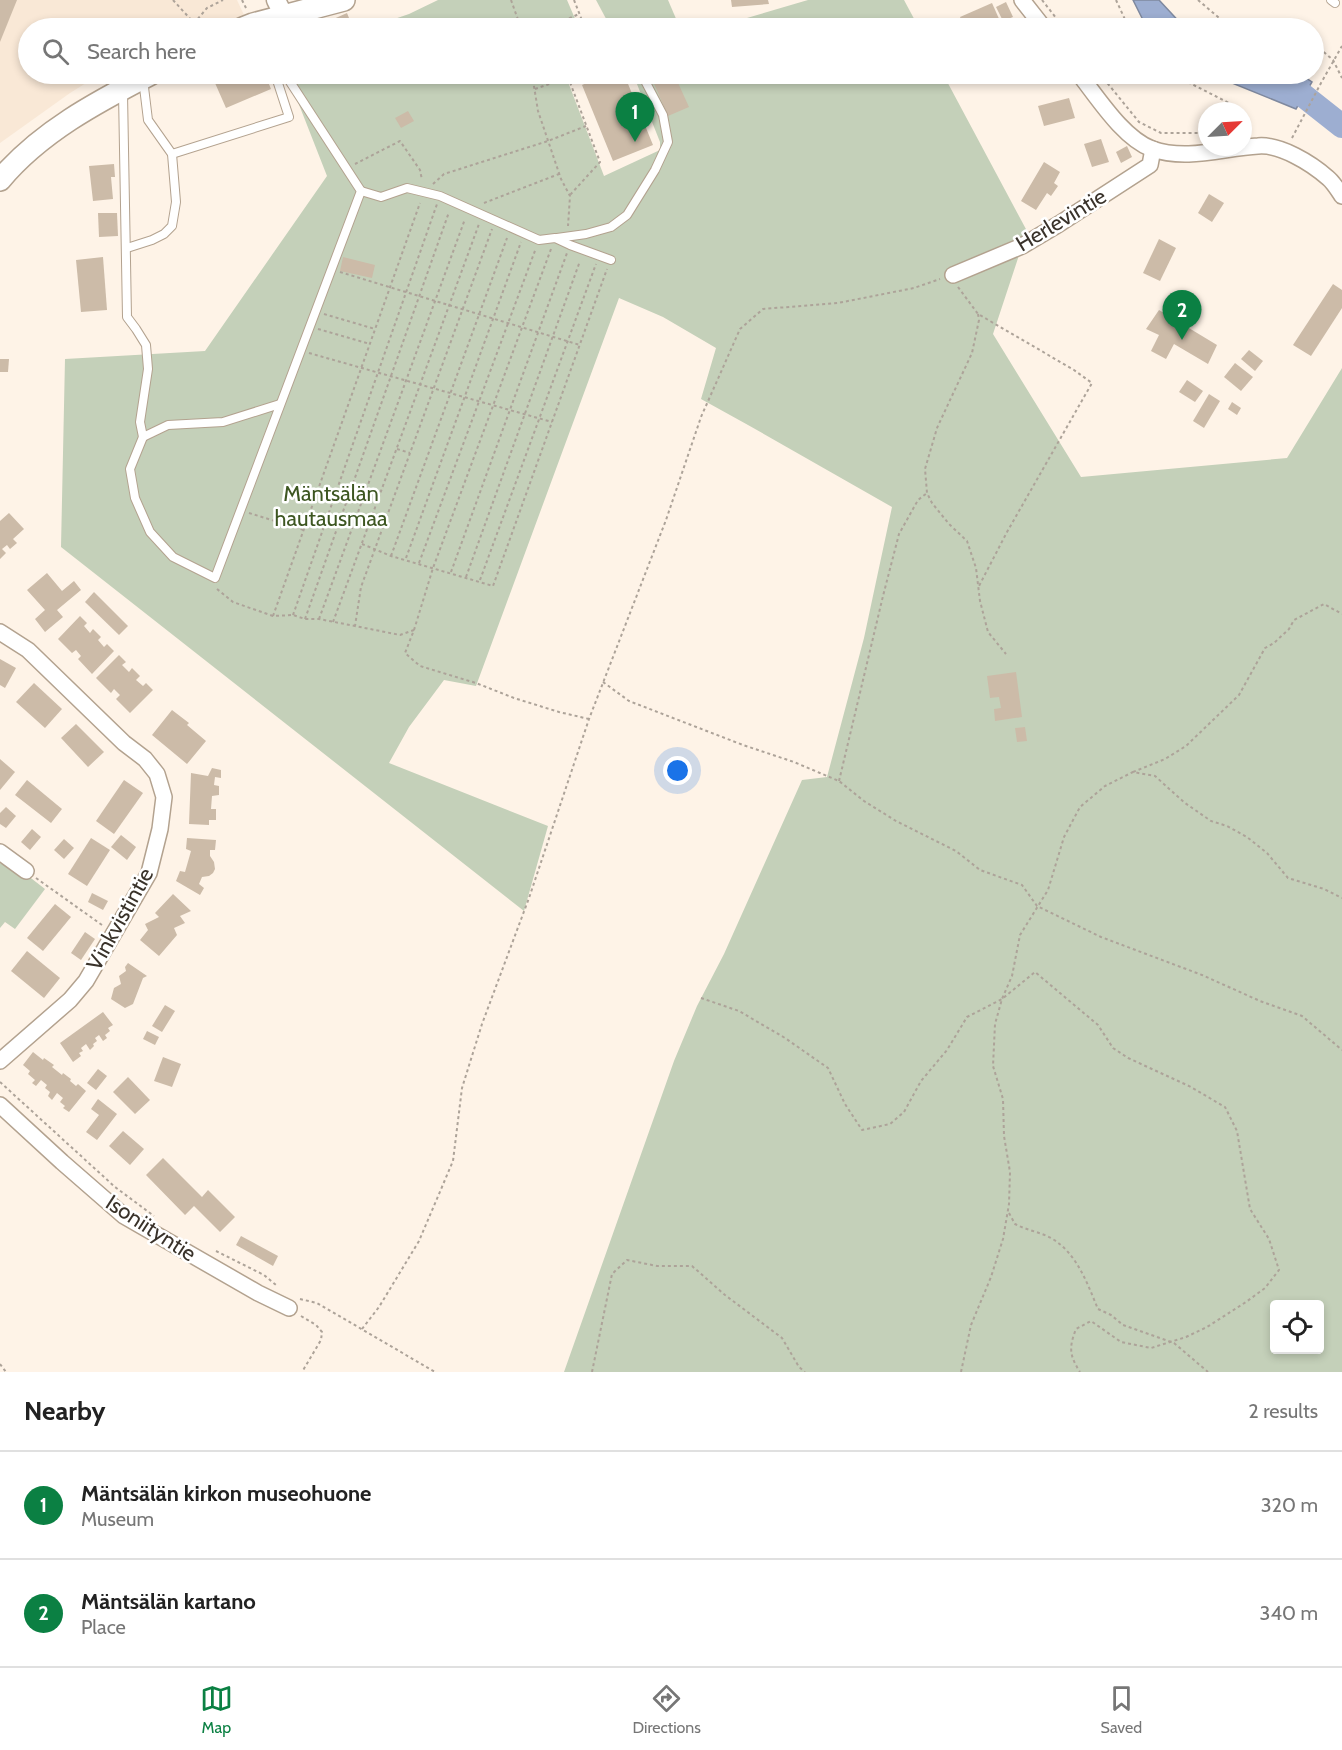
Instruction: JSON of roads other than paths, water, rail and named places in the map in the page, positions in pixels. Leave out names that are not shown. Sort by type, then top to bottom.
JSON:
[{"type":"main road","points":[[259,18],[280,8],[344,0]]},
{"type":"main road","points":[[2,173],[69,120],[131,84]]},
{"type":"street","points":[[1022,0],[1036,18]]},
{"type":"street","points":[[1087,84],[1118,123],[1136,140],[1153,149],[1185,155],[1260,145],[1286,151],[1329,178],[1342,196]]},
{"type":"street","name":"Herlevintie","points":[[953,275],[1022,246],[1059,224],[1150,165],[1153,149]]},
{"type":"street","name":"Vinkvistintie","points":[[0,632],[28,650],[115,735],[145,759],[157,774],[164,797],[160,829],[148,873],[86,981],[70,1000],[0,1061]]},
{"type":"street","points":[[0,852],[26,871]]},
{"type":"street","name":"Isoniityntie","points":[[0,1105],[124,1216],[189,1255],[283,1300]]},
{"type":"lane","points":[[127,248],[164,234],[172,225],[176,202],[172,153],[148,120],[147,84]]},
{"type":"lane","points":[[172,153],[289,117],[279,84]]},
{"type":"lane","points":[[292,84],[361,191],[381,196],[407,188],[440,196],[539,240],[586,234],[611,227],[627,215],[655,170],[668,142],[663,115],[648,84]]},
{"type":"lane","points":[[123,88],[127,316],[146,345],[148,369],[140,422],[143,437],[130,469],[135,498],[150,532],[173,557],[215,578],[361,191]]},
{"type":"lane","points":[[555,238],[610,260]]},
{"type":"lane","points":[[143,437],[168,425],[223,422],[280,404]]},
{"type":"water","points":[[1133,0],[1159,0],[1176,18],[1142,18]]},
{"type":"water","points":[[1235,84],[1311,84],[1296,109]]},
{"type":"waterway","points":[[1288,84],[1342,126]]},
{"type":"place","name":"Mäntsälän kirkon museohuone","points":[[635,142]]},
{"type":"place","name":"Mäntsälän kartano","points":[[1182,340]]},
{"type":"park label","name":"Mäntsälän hautausmaa","points":[[331,506]]}]
